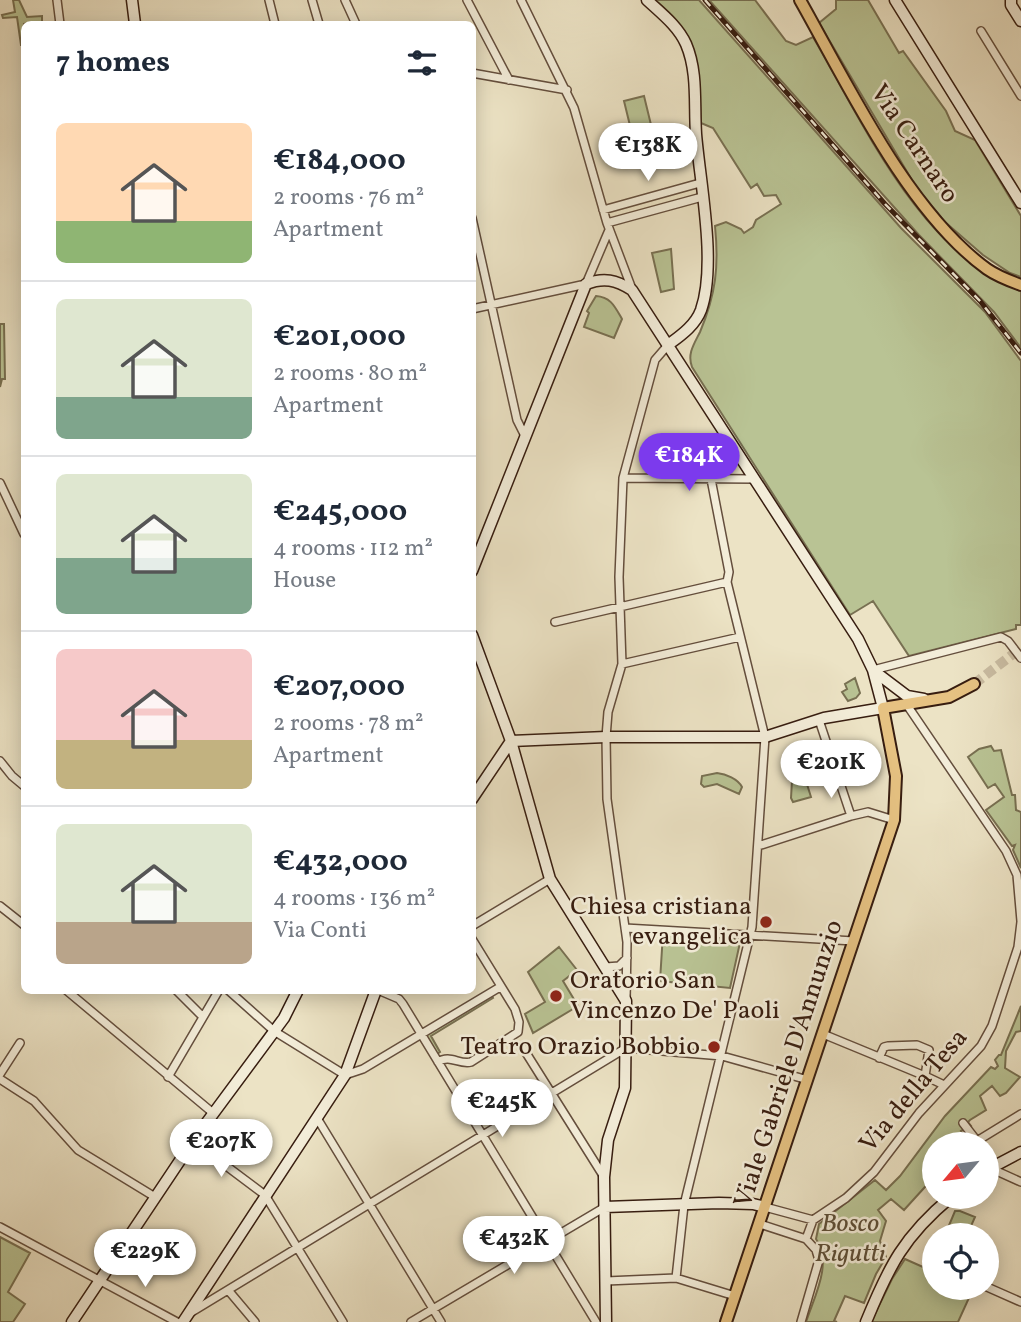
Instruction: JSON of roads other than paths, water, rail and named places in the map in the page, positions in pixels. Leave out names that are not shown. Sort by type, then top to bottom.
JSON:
[{"type":"main road","name":"Via Carnaro","points":[[800,0],[893,162],[923,203],[977,261],[990,271],[1021,285]]},
{"type":"main road","points":[[883,708],[948,697],[974,684]]},
{"type":"main road","name":"Viale Gabriele D'Annunzio","points":[[726,1322],[894,820],[896,776],[883,708]]},
{"type":"street","points":[[57,0],[60,21]]},
{"type":"street","points":[[132,0],[135,21]]},
{"type":"street","points":[[269,0],[274,21]]},
{"type":"street","points":[[312,0],[318,21]]},
{"type":"street","points":[[345,0],[355,21]]},
{"type":"street","points":[[467,0],[509,80]]},
{"type":"street","points":[[511,741],[606,737],[765,737],[819,720],[883,708],[873,670],[858,639],[632,290],[608,227],[574,108],[521,0]]},
{"type":"street","points":[[606,1322],[604,1177],[608,1140],[625,1088],[626,1048],[627,958],[607,799],[606,737],[608,712],[622,664],[619,577],[623,478],[659,354],[697,318],[704,299],[706,233],[694,84],[688,51],[678,30],[647,0]]},
{"type":"street","points":[[895,0],[1021,203]]},
{"type":"street","points":[[1011,0],[1021,22]]},
{"type":"street","points":[[981,31],[1021,96]]},
{"type":"street","points":[[476,74],[567,90]]},
{"type":"street","points":[[603,211],[700,184]]},
{"type":"street","points":[[608,227],[702,197]]},
{"type":"street","points":[[476,561],[608,227]]},
{"type":"street","points":[[476,236],[517,420],[525,436]]},
{"type":"street","points":[[476,308],[608,280],[616,281],[632,290]]},
{"type":"street","points":[[623,478],[756,479]]},
{"type":"street","points":[[676,1278],[684,1205],[752,934],[765,737],[727,582],[729,572],[711,479]]},
{"type":"street","points":[[0,483],[21,528]]},
{"type":"street","points":[[555,622],[727,582]]},
{"type":"street","points":[[622,664],[740,637]]},
{"type":"street","points":[[873,670],[1001,637],[1008,641],[1021,658]]},
{"type":"street","points":[[476,646],[511,741],[550,879],[626,1002]]},
{"type":"street","points":[[873,670],[907,696],[929,699],[948,697]]},
{"type":"street","name":"Via della Tesa","points":[[813,1220],[846,1198],[874,1172],[944,1085],[981,1046],[992,1026],[1018,947],[1021,921],[1017,875],[1006,851],[907,705]]},
{"type":"street","points":[[819,720],[851,816]]},
{"type":"street","points":[[476,793],[511,741]]},
{"type":"street","points":[[0,761],[21,784]]},
{"type":"street","points":[[758,846],[868,812],[894,820]]},
{"type":"street","points":[[476,924],[550,879]]},
{"type":"street","points":[[0,905],[21,922]]},
{"type":"street","points":[[625,928],[854,941]]},
{"type":"street","points":[[438,1062],[446,1058],[471,1062],[515,1035],[519,1027],[511,1002],[476,946]]},
{"type":"street","points":[[606,967],[620,965],[627,958]]},
{"type":"street","points":[[345,1075],[363,1069],[500,987]]},
{"type":"street","points":[[71,994],[213,1113]]},
{"type":"street","points":[[180,994],[203,1017]]},
{"type":"street","points":[[168,1077],[217,994]]},
{"type":"street","points":[[233,994],[275,1031],[345,1075]]},
{"type":"street","points":[[72,1322],[193,1141],[275,1031],[296,994]]},
{"type":"street","points":[[186,1318],[345,1075],[375,994]]},
{"type":"street","points":[[387,994],[399,999],[596,1322]]},
{"type":"street","points":[[823,1034],[944,1085]]},
{"type":"street","points":[[20,1043],[0,1076],[34,1101],[78,1150],[155,1197]]},
{"type":"street","points":[[879,1058],[884,1047],[888,1046],[923,1047],[929,1051],[925,1076]]},
{"type":"street","points":[[523,1048],[604,1177]]},
{"type":"street","points":[[186,1318],[626,1048],[722,1056],[808,1080]]},
{"type":"street","points":[[963,1123],[977,1141],[1021,1114]]},
{"type":"street","points":[[317,1118],[441,1322]]},
{"type":"street","points":[[193,1141],[265,1195],[343,1322]]},
{"type":"street","points":[[999,1164],[1021,1152]]},
{"type":"street","points":[[999,1173],[1021,1182]]},
{"type":"street","points":[[411,1322],[605,1207],[736,1203],[765,1207],[813,1220],[807,1239]]},
{"type":"street","points":[[866,1322],[887,1272],[907,1239],[938,1209]]},
{"type":"street","points":[[760,1224],[807,1239],[816,1250],[819,1260],[801,1322]]},
{"type":"street","points":[[0,1227],[177,1322]]},
{"type":"street","points":[[606,1281],[676,1278],[735,1296]]},
{"type":"street","points":[[228,1290],[256,1322]]},
{"type":"street","points":[[999,1292],[1021,1302]]},
{"type":"tunnel","points":[[974,684],[1021,648]]},
{"type":"railway","points":[[705,0],[885,204],[980,301],[1021,353]]},
{"type":"place","name":"Chiesa cristiana evangelica","points":[[766,922]]},
{"type":"place","name":"Oratorio San Vincenzo De' Paoli","points":[[556,996]]},
{"type":"place","name":"Teatro Orazio Bobbio","points":[[714,1047]]},
{"type":"park label","name":"Bosco Rigutti","points":[[850,1239]]}]
